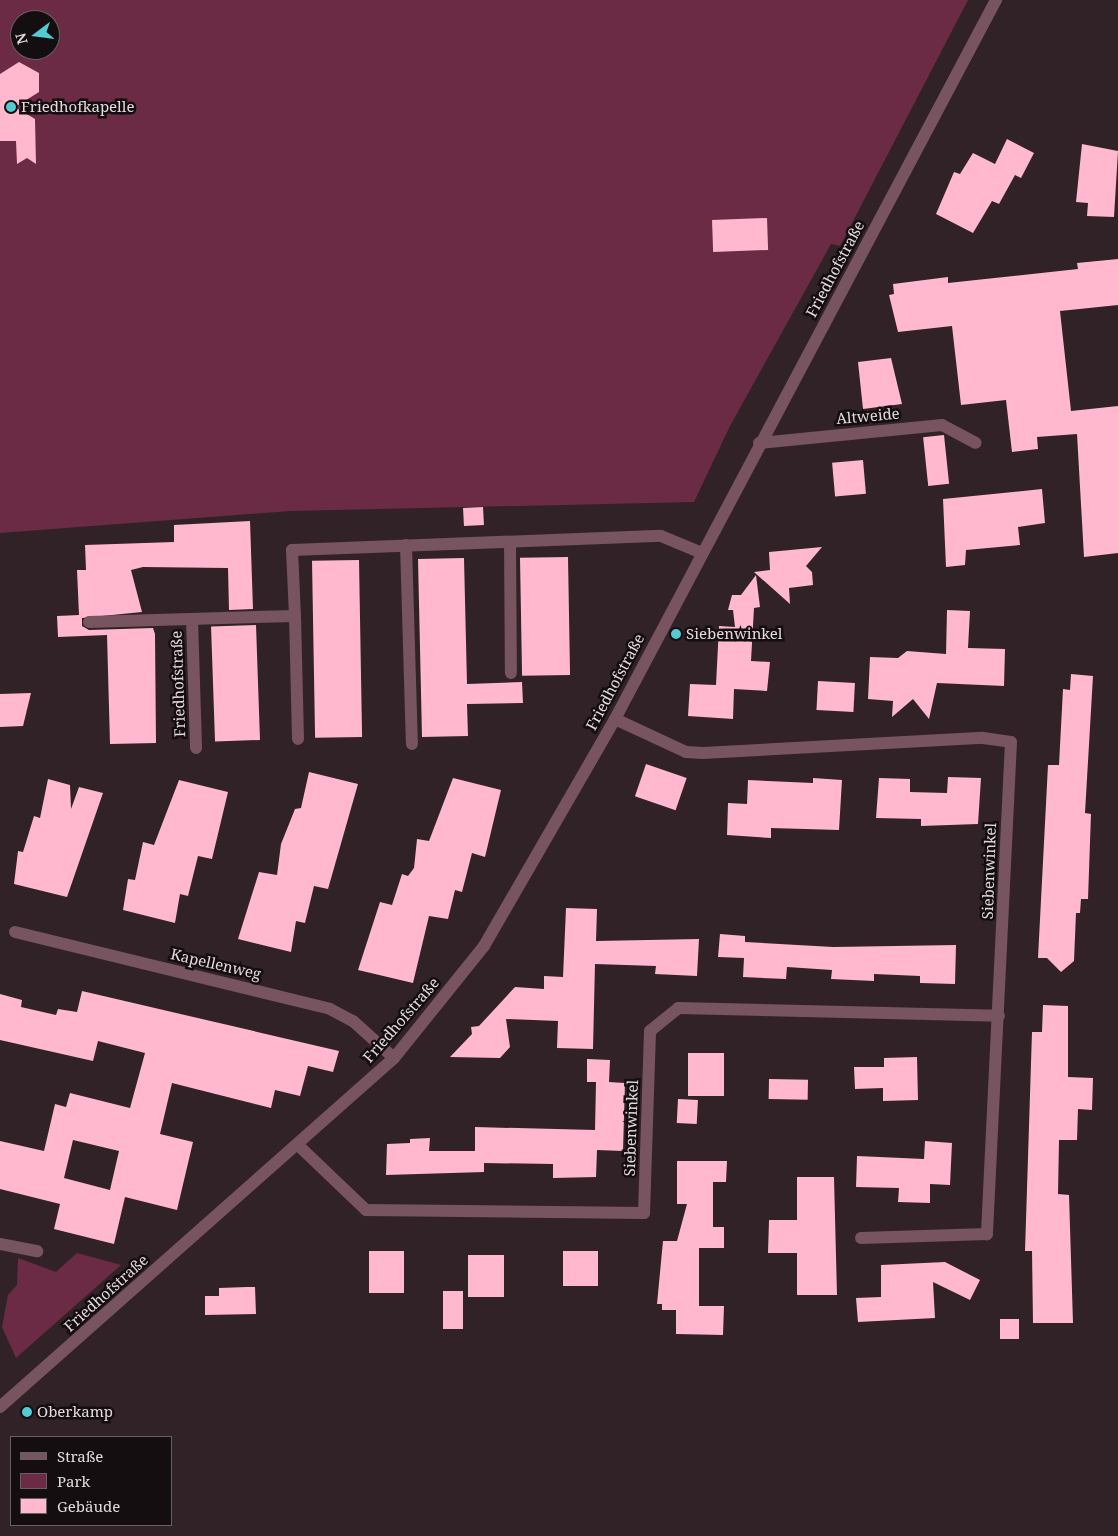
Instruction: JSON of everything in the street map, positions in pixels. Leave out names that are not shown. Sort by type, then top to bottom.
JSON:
[{"type":"street","name":"Friedhofstraße","points":[[0,1406],[299,1146],[394,1058],[484,946],[615,719],[759,443],[996,0]]},
{"type":"street","name":"Altweide","points":[[759,443],[942,425],[976,443]]},
{"type":"street","points":[[298,739],[292,550],[661,536],[702,554]]},
{"type":"street","points":[[510,542],[511,673]]},
{"type":"street","points":[[406,545],[412,744]]},
{"type":"street","name":"Friedhofstraße","points":[[89,622],[295,616]]},
{"type":"street","name":"Friedhofstraße","points":[[192,619],[196,748]]},
{"type":"street","name":"Siebenwinkel","points":[[615,719],[686,752],[703,753],[983,738],[1011,742],[987,1234],[861,1238]]},
{"type":"street","name":"Kapellenweg","points":[[15,932],[330,1009],[353,1021],[394,1058]]},
{"type":"street","name":"Siebenwinkel","points":[[299,1146],[366,1210],[644,1213],[650,1031],[678,1008],[999,1016]]},
{"type":"street","points":[[0,1244],[37,1251]]},
{"type":"green space","points":[[0,0],[968,0],[840,246],[831,244],[730,426],[694,502],[290,511],[0,533]]},
{"type":"green space","points":[[77,1253],[121,1265],[16,1358],[2,1327],[8,1295],[17,1285],[18,1258],[56,1272]]},
{"type":"building","name":"Friedhofkapelle","points":[[19,62],[39,73],[39,92],[15,107],[35,119],[36,164],[27,158],[17,164],[16,141],[0,141],[0,74]]},
{"type":"building","points":[[1007,139],[1034,153],[1021,178],[1015,175],[999,204],[992,201],[973,233],[936,214],[954,172],[960,174],[973,153],[995,164]]},
{"type":"building","points":[[1082,144],[1118,151],[1114,217],[1087,216],[1088,203],[1076,202]]},
{"type":"building","points":[[767,218],[768,250],[713,252],[712,220]]},
{"type":"building","points":[[1118,259],[1118,305],[1060,311],[1071,411],[1118,406],[1118,553],[1084,557],[1077,434],[1037,437],[1038,449],[1012,452],[1006,400],[961,405],[952,326],[898,332],[889,295],[894,294],[893,284],[948,277],[948,283],[1078,269],[1077,263]]},
{"type":"building","points":[[891,358],[902,404],[863,409],[858,362]]},
{"type":"building","points":[[944,435],[949,484],[928,486],[923,437]]},
{"type":"building","points":[[863,460],[866,494],[835,497],[832,463]]},
{"type":"building","points":[[1042,489],[1045,523],[1018,527],[1020,545],[966,550],[965,565],[946,567],[943,499]]},
{"type":"building","points":[[483,507],[484,525],[464,526],[463,508]]},
{"type":"building","points":[[250,521],[253,609],[229,610],[228,568],[143,567],[131,570],[142,612],[82,618],[82,626],[89,630],[153,628],[155,634],[156,743],[110,744],[107,635],[58,637],[57,616],[79,615],[77,570],[86,570],[85,545],[174,542],[174,525]]},
{"type":"building","points":[[822,547],[806,566],[812,572],[813,585],[789,588],[790,604],[754,572],[770,570],[769,552]]},
{"type":"building","points":[[568,557],[570,675],[522,676],[520,558]]},
{"type":"building","points":[[464,558],[467,684],[522,682],[523,703],[467,704],[468,736],[422,737],[418,559]]},
{"type":"building","points":[[359,560],[362,737],[315,738],[312,561]]},
{"type":"building","points":[[756,575],[760,607],[754,608],[751,661],[770,662],[767,691],[734,689],[733,719],[688,716],[690,684],[716,685],[719,626],[735,627],[733,610],[728,610],[732,595],[741,595]]},
{"type":"building","points":[[947,610],[970,611],[968,648],[1005,649],[1004,686],[937,683],[929,719],[913,699],[892,717],[893,701],[868,699],[870,657],[898,658],[907,651],[946,654]]},
{"type":"building","points":[[256,625],[260,740],[215,742],[211,627]]},
{"type":"building","points":[[1071,674],[1093,676],[1085,813],[1091,814],[1088,899],[1081,899],[1080,913],[1076,913],[1074,961],[1061,972],[1047,958],[1038,958],[1048,765],[1059,765],[1063,689],[1070,690]]},
{"type":"building","points":[[818,681],[855,683],[853,712],[816,710]]},
{"type":"building","points":[[31,693],[23,726],[0,727],[0,694]]},
{"type":"building","points":[[646,764],[687,778],[676,810],[635,796]]},
{"type":"building","points":[[309,772],[358,784],[328,889],[314,886],[305,923],[296,921],[291,952],[238,939],[259,872],[277,875],[281,844],[295,809],[301,808]]},
{"type":"building","points":[[948,777],[981,778],[978,824],[921,826],[921,819],[876,818],[879,778],[910,779],[910,792],[947,793]]},
{"type":"building","points":[[453,778],[501,790],[485,857],[472,853],[462,892],[455,890],[448,919],[429,916],[413,983],[358,970],[380,902],[392,905],[402,874],[408,876],[414,868],[417,839],[429,841]]},
{"type":"building","points":[[813,778],[842,780],[839,830],[771,828],[771,838],[727,835],[728,803],[747,804],[748,780],[813,783]]},
{"type":"building","points":[[48,779],[70,785],[71,809],[79,787],[103,793],[67,897],[14,884],[18,851],[23,852],[34,816],[40,818]]},
{"type":"building","points":[[179,780],[228,792],[212,859],[198,856],[188,896],[180,894],[175,923],[123,910],[128,879],[135,880],[143,842],[154,845]]},
{"type":"building","points":[[566,908],[597,909],[596,941],[699,939],[697,976],[655,974],[656,966],[595,964],[593,1049],[557,1048],[558,1021],[506,1019],[510,1047],[500,1058],[450,1057],[472,1034],[471,1027],[479,1026],[515,987],[544,989],[544,976],[563,977]]},
{"type":"building","points":[[720,934],[745,936],[745,942],[833,947],[956,945],[955,984],[920,983],[920,976],[874,974],[874,981],[831,979],[832,970],[787,967],[786,979],[743,977],[744,958],[718,957]]},
{"type":"building","points":[[82,991],[339,1051],[333,1072],[308,1066],[300,1096],[275,1090],[271,1108],[172,1083],[160,1134],[193,1142],[177,1210],[125,1197],[114,1244],[54,1229],[60,1204],[0,1189],[0,1141],[44,1151],[55,1104],[66,1107],[70,1093],[130,1108],[145,1053],[98,1041],[93,1061],[0,1040],[0,994],[22,1000],[21,1007],[56,1015],[58,1009],[77,1012]],"holes":[[[73,1140],[119,1151],[110,1190],[64,1178]]]},
{"type":"building","points":[[1043,1005],[1068,1006],[1068,1077],[1093,1078],[1092,1110],[1078,1109],[1077,1140],[1059,1140],[1058,1194],[1069,1195],[1073,1323],[1033,1323],[1032,1251],[1025,1251],[1032,1032],[1042,1032]]},
{"type":"building","points":[[688,1053],[724,1053],[724,1096],[688,1096]]},
{"type":"building","points":[[917,1057],[918,1100],[883,1101],[883,1088],[855,1089],[854,1067],[884,1067],[884,1058]]},
{"type":"building","points":[[587,1059],[610,1060],[609,1082],[625,1083],[623,1151],[597,1150],[596,1177],[553,1178],[553,1164],[484,1163],[484,1172],[386,1175],[387,1144],[410,1143],[410,1139],[430,1138],[429,1151],[475,1151],[475,1127],[595,1130],[596,1082],[587,1082]]},
{"type":"building","points":[[769,1079],[808,1080],[808,1100],[769,1099]]},
{"type":"building","points":[[678,1099],[698,1100],[697,1124],[677,1123]]},
{"type":"building","points":[[925,1141],[952,1143],[950,1185],[930,1184],[930,1203],[898,1202],[899,1188],[856,1187],[857,1156],[924,1159]]},
{"type":"building","points":[[677,1161],[727,1161],[726,1182],[713,1182],[713,1227],[724,1227],[724,1248],[699,1248],[699,1306],[724,1306],[723,1335],[676,1334],[676,1310],[662,1310],[662,1304],[657,1304],[663,1241],[677,1241],[687,1204],[677,1204]]},
{"type":"building","points":[[797,1177],[834,1177],[837,1295],[797,1295],[797,1253],[768,1253],[769,1220],[797,1220]]},
{"type":"building","points":[[369,1251],[404,1251],[404,1293],[369,1293]]},
{"type":"building","points":[[563,1251],[598,1251],[598,1286],[563,1286]]},
{"type":"building","points":[[468,1255],[504,1255],[504,1297],[468,1297]]},
{"type":"building","points":[[945,1262],[980,1280],[970,1300],[933,1282],[935,1318],[858,1322],[856,1298],[881,1297],[881,1265]]},
{"type":"building","points":[[255,1287],[256,1314],[205,1315],[205,1296],[219,1296],[219,1288]]},
{"type":"building","points":[[443,1291],[463,1291],[463,1329],[443,1329]]},
{"type":"building","points":[[1000,1319],[1019,1319],[1019,1339],[1000,1339]]},
{"type":"place","name":"Friedhofkapelle","points":[[11,107]]},
{"type":"place","name":"Siebenwinkel","points":[[676,634]]},
{"type":"place","name":"Oberkamp","points":[[27,1412]]}]
